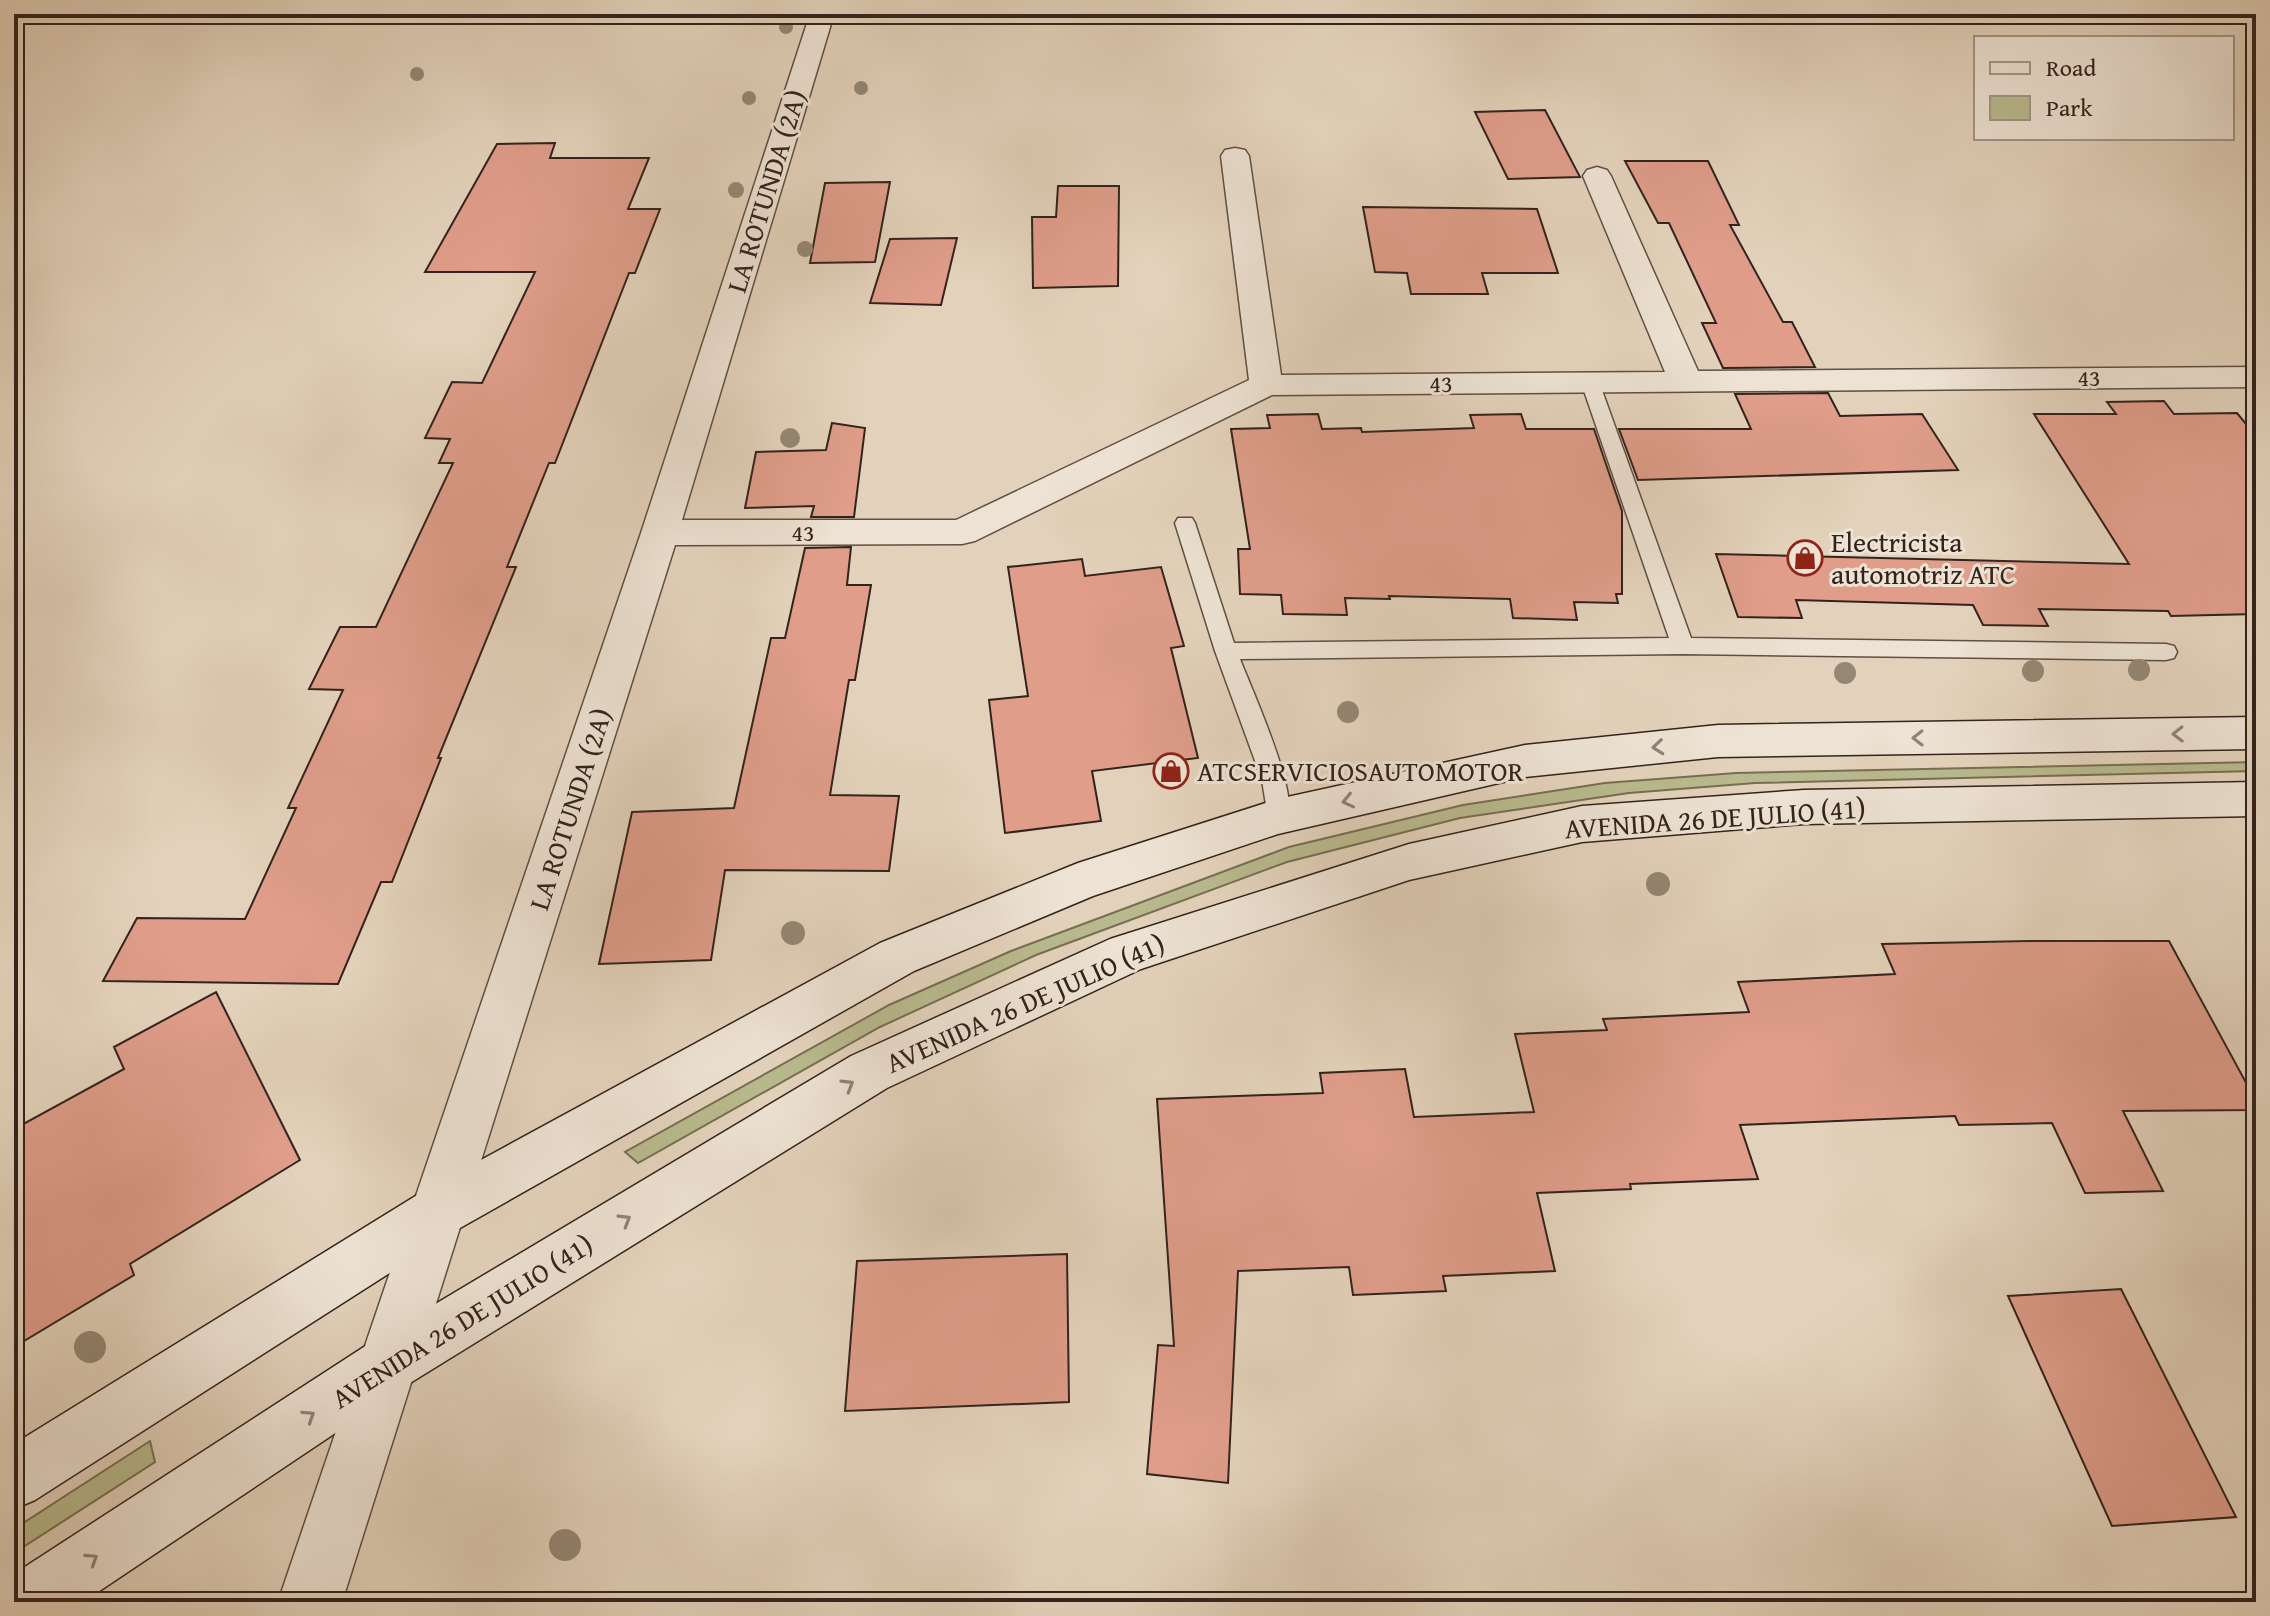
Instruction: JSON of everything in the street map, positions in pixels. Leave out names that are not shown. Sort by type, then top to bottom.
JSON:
[{"type":"street","name":"LA ROTUNDA (2A)","points":[[310,1602],[441,1210],[660,533],[822,14]]},
{"type":"street","points":[[1235,156],[1266,385]]},
{"type":"street","points":[[1597,176],[1686,382]]},
{"type":"street","name":"43","points":[[660,533],[962,532],[1266,385],[2256,377]]},
{"type":"street","points":[[14,1479],[441,1210],[897,957],[1078,882],[1278,817],[1525,761],[1718,741],[2256,733]]},
{"type":"street","name":"AVENIDA 26 DE JULIO (41)","points":[[27,1602],[390,1363],[869,1072],[1127,953],[1409,862],[1582,824],[1804,807],[2256,799]]},
{"type":"lane","points":[[1590,382],[1683,646]]},
{"type":"lane","points":[[1185,523],[1226,651],[1274,780],[1278,817]]},
{"type":"lane","points":[[1226,651],[1683,646],[2166,652]]},
{"type":"green space","points":[[2256,762],[2256,771],[1755,783],[1629,793],[1460,818],[1287,862],[1036,955],[880,1027],[638,1163],[625,1152],[889,1005],[1011,951],[1289,847],[1463,805],[1605,783],[1736,773]]},
{"type":"green space","points":[[150,1441],[155,1462],[14,1553],[14,1529]]},
{"type":"building","points":[[1545,110],[1580,177],[1508,179],[1475,112]]},
{"type":"building","points":[[555,143],[550,158],[649,158],[628,209],[660,209],[635,273],[629,273],[555,463],[549,463],[507,567],[516,567],[438,758],[441,758],[392,882],[381,882],[338,984],[103,981],[137,918],[245,919],[296,808],[288,808],[343,690],[309,689],[340,627],[376,627],[453,463],[439,463],[450,439],[425,438],[452,382],[482,383],[535,272],[425,272],[497,144]]},
{"type":"building","points":[[1625,161],[1708,161],[1739,225],[1730,225],[1783,322],[1792,322],[1815,367],[1723,368],[1702,323],[1716,323],[1669,223],[1658,223]]},
{"type":"building","points":[[890,182],[875,262],[810,263],[825,183]]},
{"type":"building","points":[[1058,186],[1119,186],[1118,286],[1033,288],[1032,217],[1056,217]]},
{"type":"building","points":[[1363,207],[1537,209],[1558,273],[1482,273],[1488,294],[1411,294],[1407,273],[1375,272]]},
{"type":"building","points":[[957,238],[941,305],[870,303],[890,239]]},
{"type":"building","points":[[1828,393],[1840,416],[1922,414],[1958,470],[1638,480],[1619,429],[1751,429],[1735,394]]},
{"type":"building","points":[[2164,401],[2174,414],[2237,413],[2256,436],[2256,614],[2171,616],[2168,611],[2039,609],[2048,626],[1983,625],[1973,605],[1796,600],[1802,618],[1738,617],[1716,554],[2129,564],[2034,414],[2116,414],[2107,402]]},
{"type":"building","points":[[1318,414],[1322,429],[1361,428],[1362,432],[1474,428],[1470,415],[1521,414],[1526,429],[1594,429],[1622,511],[1622,594],[1616,594],[1618,603],[1574,602],[1577,620],[1513,618],[1510,599],[1389,596],[1390,599],[1345,598],[1347,615],[1283,614],[1281,595],[1240,594],[1238,549],[1250,549],[1231,429],[1270,428],[1267,415]]},
{"type":"building","points":[[832,423],[865,428],[854,517],[811,517],[814,506],[745,508],[756,452],[826,450]]},
{"type":"building","points":[[851,547],[847,585],[871,585],[855,680],[849,680],[830,795],[899,796],[889,871],[725,870],[711,960],[599,964],[632,812],[734,808],[771,638],[785,638],[805,548]]},
{"type":"building","points":[[1082,559],[1085,576],[1161,567],[1184,646],[1171,648],[1198,758],[1092,771],[1101,821],[1005,833],[989,700],[1028,696],[1008,567]]},
{"type":"building","points":[[2169,941],[2256,1101],[2256,1110],[2123,1111],[2163,1191],[2085,1193],[2052,1123],[1959,1125],[1955,1116],[1740,1125],[1758,1179],[1630,1184],[1631,1189],[1537,1193],[1555,1271],[1443,1276],[1446,1291],[1353,1295],[1349,1267],[1238,1271],[1228,1483],[1147,1474],[1158,1345],[1174,1346],[1157,1099],[1323,1093],[1320,1073],[1405,1069],[1414,1117],[1534,1112],[1515,1034],[1607,1030],[1603,1019],[1749,1012],[1738,982],[1895,974],[1882,944]]},
{"type":"building","points":[[216,992],[300,1160],[130,1264],[134,1275],[14,1347],[14,1129],[124,1069],[114,1047]]},
{"type":"building","points":[[1067,1254],[1069,1402],[845,1411],[857,1261]]},
{"type":"building","points":[[2121,1289],[2236,1517],[2112,1526],[2008,1296]]},
{"type":"place","name":"Electricista automotriz ATC","points":[[1805,558]]},
{"type":"place","name":"ATCSERVICIOSAUTOMOTOR","points":[[1171,771]]}]
